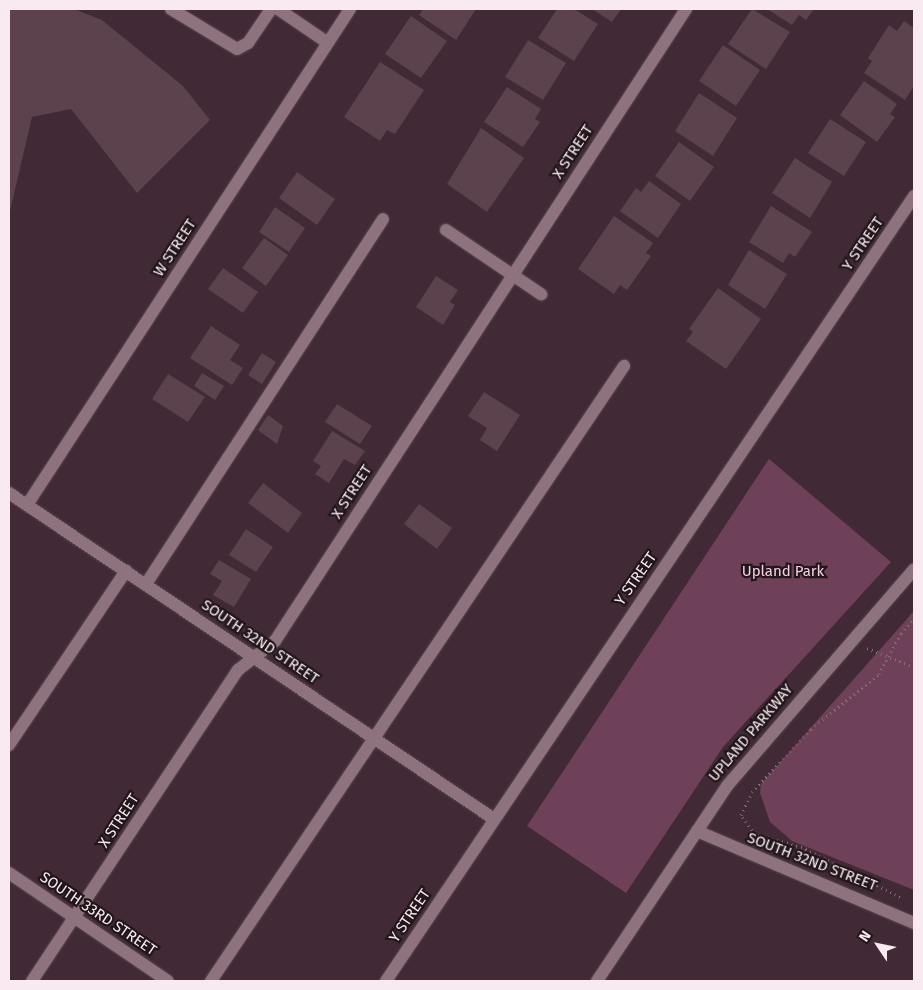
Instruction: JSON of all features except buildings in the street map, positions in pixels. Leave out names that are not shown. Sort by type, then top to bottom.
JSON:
[{"type":"street","points":[[171,9],[237,49],[248,43],[271,9]]},
{"type":"street","points":[[278,9],[328,43]]},
{"type":"street","name":"W STREET","points":[[27,505],[350,9]]},
{"type":"street","name":"X STREET","points":[[32,981],[238,670],[275,640],[686,9]]},
{"type":"street","name":"Y STREET","points":[[386,981],[914,196]]},
{"type":"street","points":[[146,584],[383,219]]},
{"type":"street","points":[[446,230],[541,294]]},
{"type":"street","points":[[211,981],[375,742],[624,366]]},
{"type":"street","name":"SOUTH 32ND STREET","points":[[9,493],[255,657],[375,742],[494,819]]},
{"type":"street","name":"UPLAND PARKWAY","points":[[597,981],[697,830],[750,756],[855,639],[914,569]]},
{"type":"street","points":[[9,745],[126,571]]},
{"type":"street","name":"SOUTH 32ND STREET","points":[[697,830],[914,923]]},
{"type":"street","name":"SOUTH 33RD STREET","points":[[9,873],[168,981]]},
{"type":"path","points":[[906,901],[802,847],[755,834],[741,815],[752,792],[811,729],[879,674],[888,653],[914,618]]},
{"type":"path","points":[[855,639],[870,650],[888,653],[914,667]]},
{"type":"green space","name":"Upland Park","points":[[769,459],[891,562],[723,747],[626,893],[527,826]]},
{"type":"green space","points":[[914,611],[914,890],[792,841],[770,822],[760,793],[761,784]]}]
